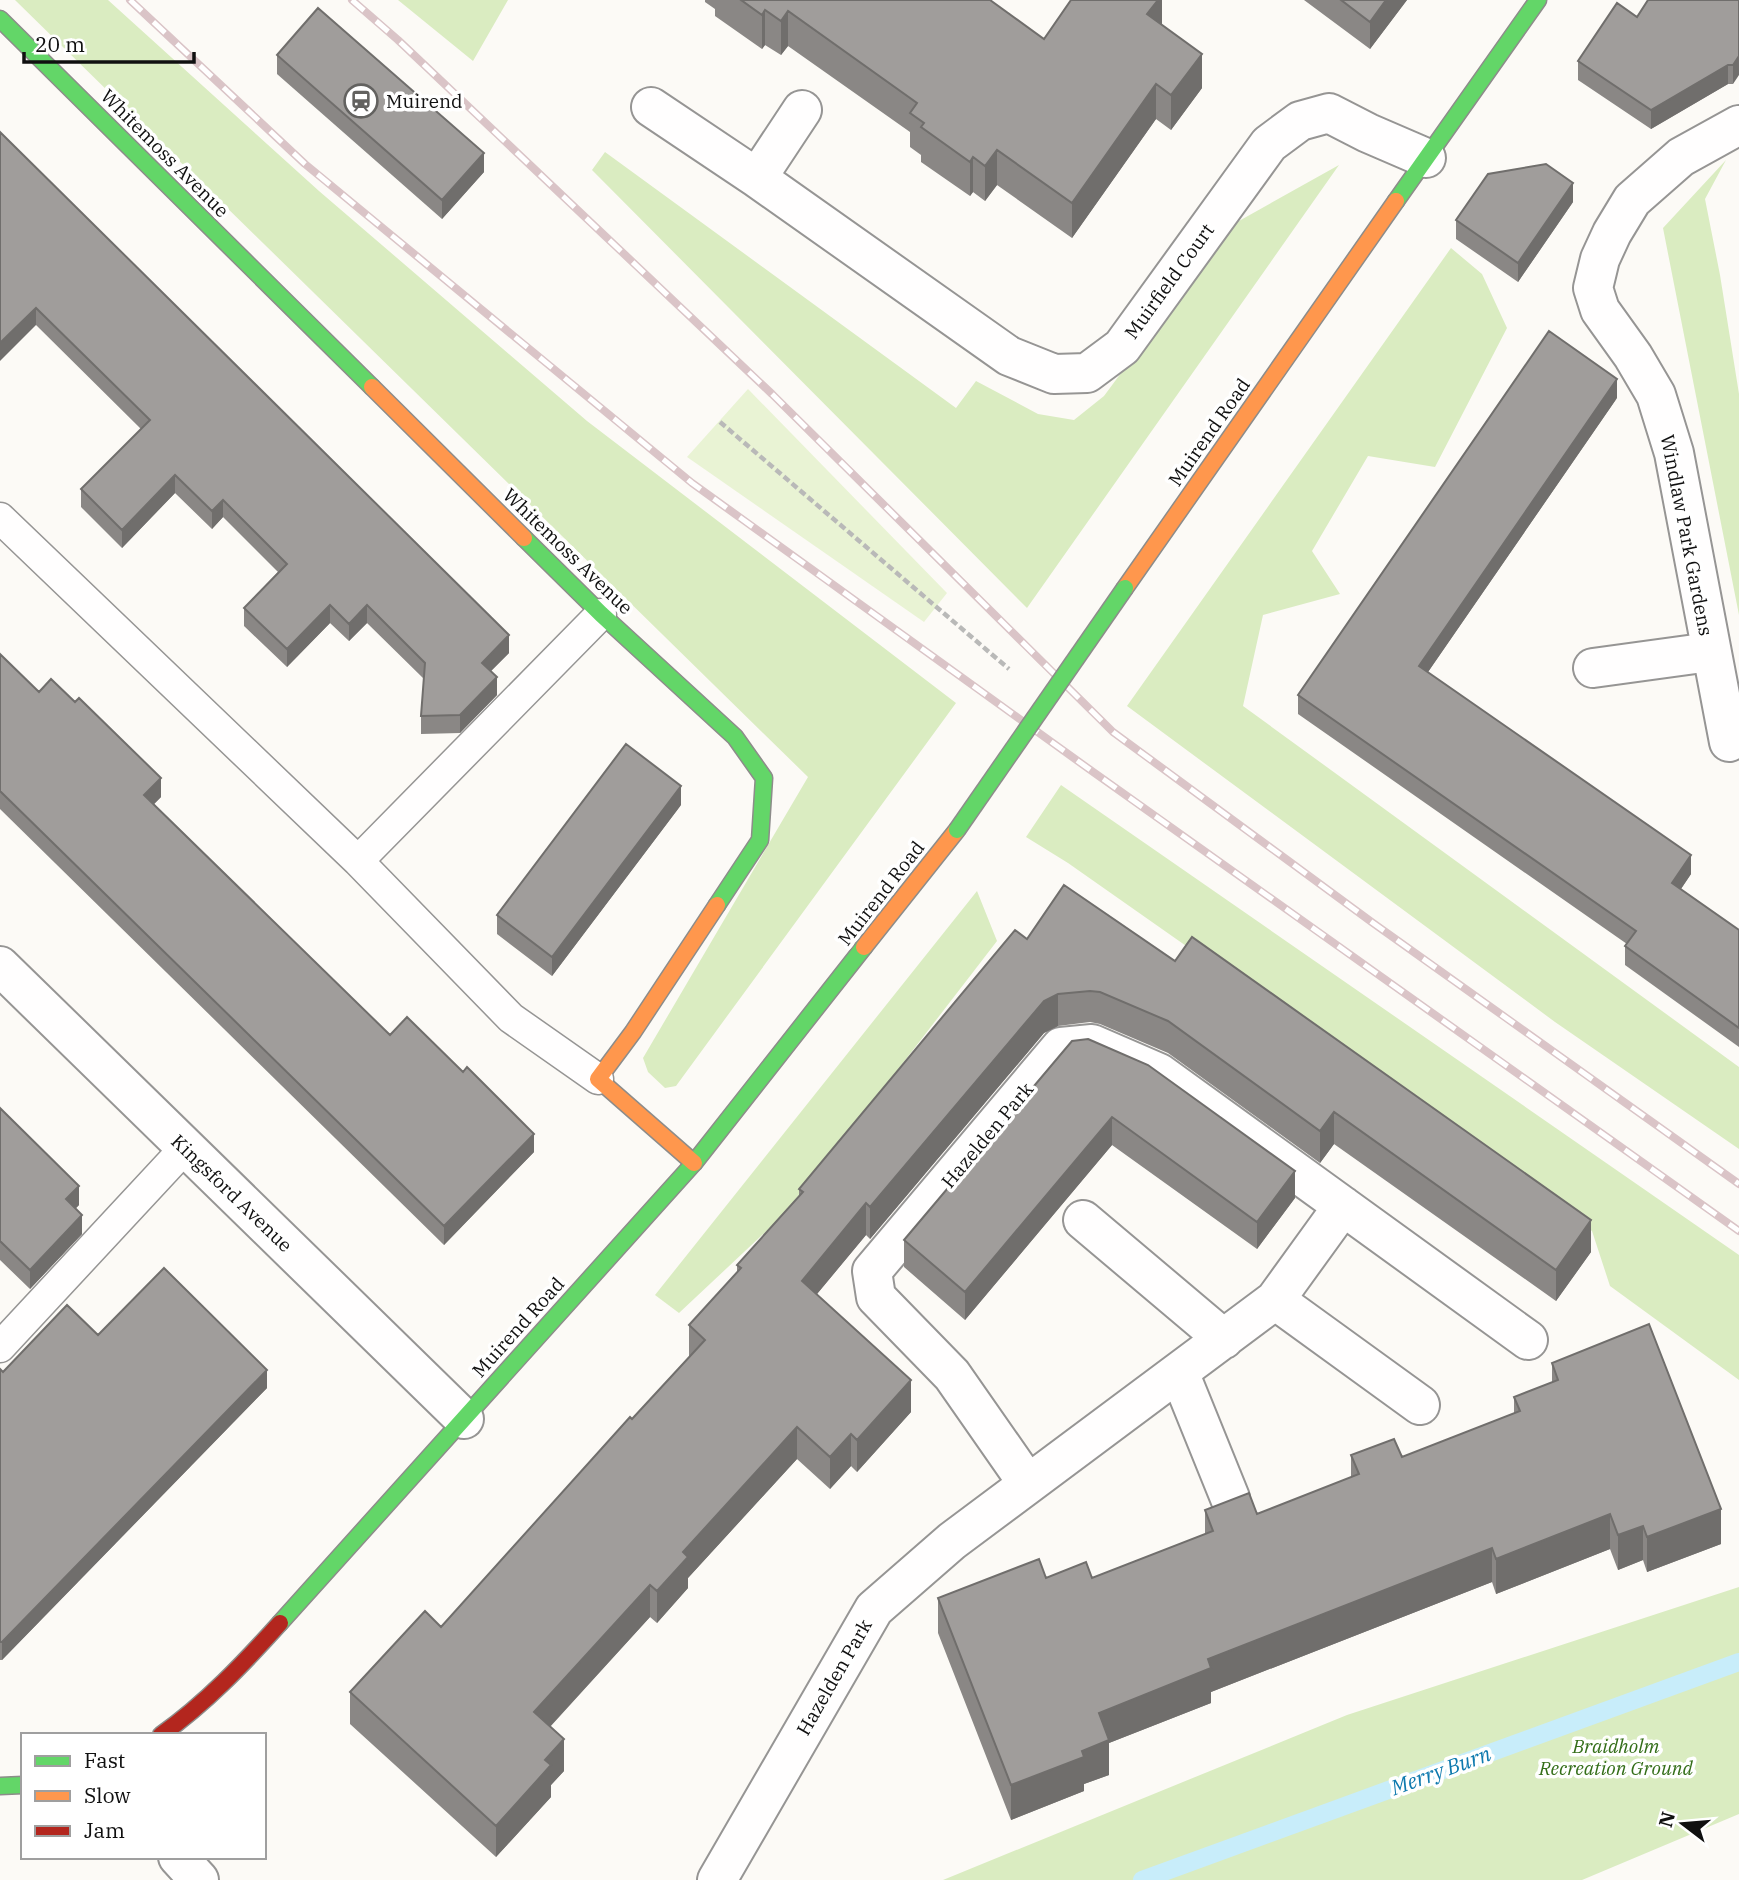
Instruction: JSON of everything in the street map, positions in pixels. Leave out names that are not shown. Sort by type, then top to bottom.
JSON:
[{"type":"street","name":"Muirend Road","points":[[164,1733],[182,1720],[242,1665],[694,1163],[957,830],[1538,0]]},
{"type":"street","name":"Whitemoss Avenue","points":[[0,19],[601,614],[736,737],[764,778],[760,840],[633,1032],[598,1079]]},
{"type":"street","name":"Muirfield Court","points":[[651,107],[1010,356],[1054,374],[1087,373],[1122,347],[1269,144],[1300,121],[1329,113],[1426,158]]},
{"type":"street","points":[[757,178],[802,110]]},
{"type":"street","name":"Windlaw Park Gardens","points":[[1729,741],[1674,453],[1656,396],[1633,356],[1600,310],[1593,288],[1600,259],[1632,200],[1681,157],[1739,125]]},
{"type":"street","name":"Windlaw Park Gardens","points":[[1593,668],[1710,652]]},
{"type":"street","name":"Kingsford Avenue","points":[[0,966],[464,1419]]},
{"type":"street","name":"Hazelden Park","points":[[1028,1484],[951,1376],[876,1297],[872,1271],[1061,1047],[1092,1044],[1159,1073],[1528,1340]]},
{"type":"street","points":[[598,1079],[694,1163]]},
{"type":"street","name":"Hazelden Park","points":[[717,1880],[874,1609],[952,1541],[1275,1300],[1343,1206]]},
{"type":"street","points":[[1083,1220],[1224,1339]]},
{"type":"street","points":[[1275,1300],[1420,1405]]},
{"type":"street","points":[[1179,1372],[1230,1498]]},
{"type":"street","points":[[0,1786],[21,1785]]},
{"type":"street","points":[[180,1859],[199,1880]]},
{"type":"lane","points":[[0,518],[358,861],[511,1018],[598,1079]]},
{"type":"lane","points":[[358,861],[601,614]]},
{"type":"lane","points":[[0,1347],[185,1148]]},
{"type":"path","points":[[720,422],[1046,701]]},
{"type":"green space","points":[[15,0],[108,0],[319,191],[587,421],[956,703],[676,1086],[665,1088],[648,1072],[643,1058],[808,777]]},
{"type":"green space","points":[[398,0],[508,0],[473,61]]},
{"type":"green space","points":[[605,152],[956,408],[976,381],[1038,414],[1074,420],[1104,396],[1230,226],[1339,165],[1027,608],[592,170]]},
{"type":"green space","points":[[1726,160],[1705,199],[1739,394],[1739,615],[1663,228]]},
{"type":"green space","points":[[1451,248],[1482,274],[1507,328],[1435,467],[1368,456],[1312,551],[1340,594],[1263,615],[1243,706],[1739,1067],[1739,1149],[1555,1022],[1127,706]]},
{"type":"green space","points":[[748,389],[947,593],[924,622],[687,457]]},
{"type":"green space","points":[[1061,785],[1739,1255],[1739,1380],[1610,1286],[1592,1231],[1068,863],[1026,837]]},
{"type":"green space","points":[[977,891],[997,941],[792,1207],[679,1313],[655,1295]]},
{"type":"green space","name":"Braidholm Recreation Ground","points":[[1739,1587],[1739,1814],[1582,1880],[943,1880],[1347,1715]]},
{"type":"building","points":[[741,0],[990,0],[1044,39],[1071,0],[1158,0],[1147,14],[1202,54],[1171,95],[1156,84],[1072,203],[997,150],[985,166],[973,157],[970,162],[921,127],[924,123],[910,113],[917,103],[788,11],[781,21],[765,10],[762,15]]},
{"type":"building","points":[[1341,0],[1386,0],[1370,22]]},
{"type":"building","points":[[1648,0],[1739,0],[1739,56],[1733,65],[1728,65],[1651,110],[1578,61],[1617,3],[1637,17]]},
{"type":"building","points":[[318,8],[484,153],[442,200],[277,55]]},
{"type":"building","points":[[0,132],[509,635],[482,663],[497,677],[460,715],[421,716],[425,663],[367,605],[349,624],[330,605],[287,649],[244,608],[287,564],[223,500],[212,511],[175,475],[122,530],[81,489],[150,420],[36,308],[0,343]]},
{"type":"building","points":[[1546,164],[1573,183],[1518,263],[1456,220],[1488,174]]},
{"type":"building","points":[[1549,331],[1617,379],[1419,666],[1691,855],[1672,883],[1739,930],[1739,1028],[1625,946],[1636,931],[1298,695]]},
{"type":"building","points":[[0,654],[39,692],[51,679],[75,702],[79,698],[161,778],[144,795],[390,1035],[407,1017],[463,1072],[467,1067],[534,1134],[444,1226],[0,791]]},
{"type":"building","points":[[626,744],[681,786],[552,957],[497,915]]},
{"type":"building","points":[[1064,885],[1175,961],[1192,937],[1591,1220],[1556,1270],[1334,1112],[1320,1131],[1168,1021],[1100,992],[1058,994],[1044,1001],[870,1207],[866,1203],[802,1281],[911,1380],[857,1440],[851,1434],[830,1457],[797,1427],[683,1552],[688,1557],[657,1591],[650,1585],[534,1712],[564,1739],[545,1760],[551,1765],[496,1826],[350,1692],[425,1611],[441,1627],[630,1417],[632,1419],[705,1340],[689,1325],[741,1268],[737,1265],[803,1192],[799,1189],[1015,930],[1027,939]]},
{"type":"building","points":[[1088,1039],[1148,1065],[1295,1171],[1257,1222],[1112,1117],[965,1292],[904,1240],[1072,1041]]},
{"type":"building","points":[[0,1108],[79,1186],[66,1199],[82,1215],[30,1270],[0,1241]]},
{"type":"building","points":[[164,1268],[267,1370],[0,1642],[0,1369],[3,1372],[67,1305],[98,1335]]},
{"type":"building","points":[[1649,1324],[1721,1509],[1647,1537],[1643,1526],[1618,1535],[1610,1514],[1496,1559],[1492,1548],[1208,1659],[1211,1668],[1099,1713],[1109,1740],[1082,1751],[1084,1757],[1011,1785],[938,1598],[1039,1559],[1046,1578],[1086,1562],[1092,1578],[1213,1531],[1205,1510],[1249,1493],[1257,1514],[1359,1474],[1351,1455],[1394,1439],[1402,1457],[1520,1411],[1514,1397],[1558,1380],[1552,1363]]},
{"type":"waterway","name":"Merry Burn","points":[[1142,1880],[1739,1662]]},
{"type":"railway","points":[[130,0],[305,164],[692,483],[1739,1231]]},
{"type":"railway","points":[[352,0],[398,40],[772,394],[1113,732],[1373,923],[1739,1184]]},
{"type":"traffic: fast","points":[[1396,201],[1538,0]]},
{"type":"traffic: fast","points":[[0,19],[372,387]]},
{"type":"traffic: fast","points":[[524,538],[601,614],[735,737],[764,778],[760,840],[717,905]]},
{"type":"traffic: fast","points":[[957,830],[1125,588]]},
{"type":"traffic: fast","points":[[280,1623],[694,1163],[864,947]]},
{"type":"traffic: fast","points":[[0,1786],[21,1785]]},
{"type":"traffic: slow","points":[[1125,588],[1396,201]]},
{"type":"traffic: slow","points":[[372,387],[524,538]]},
{"type":"traffic: slow","points":[[864,947],[957,830]]},
{"type":"traffic: slow","points":[[694,1163],[598,1079],[633,1032],[717,905]]},
{"type":"traffic: jam","points":[[164,1733],[224,1682],[280,1623]]},
{"type":"place","name":"Muirend","points":[[361,101]]}]
